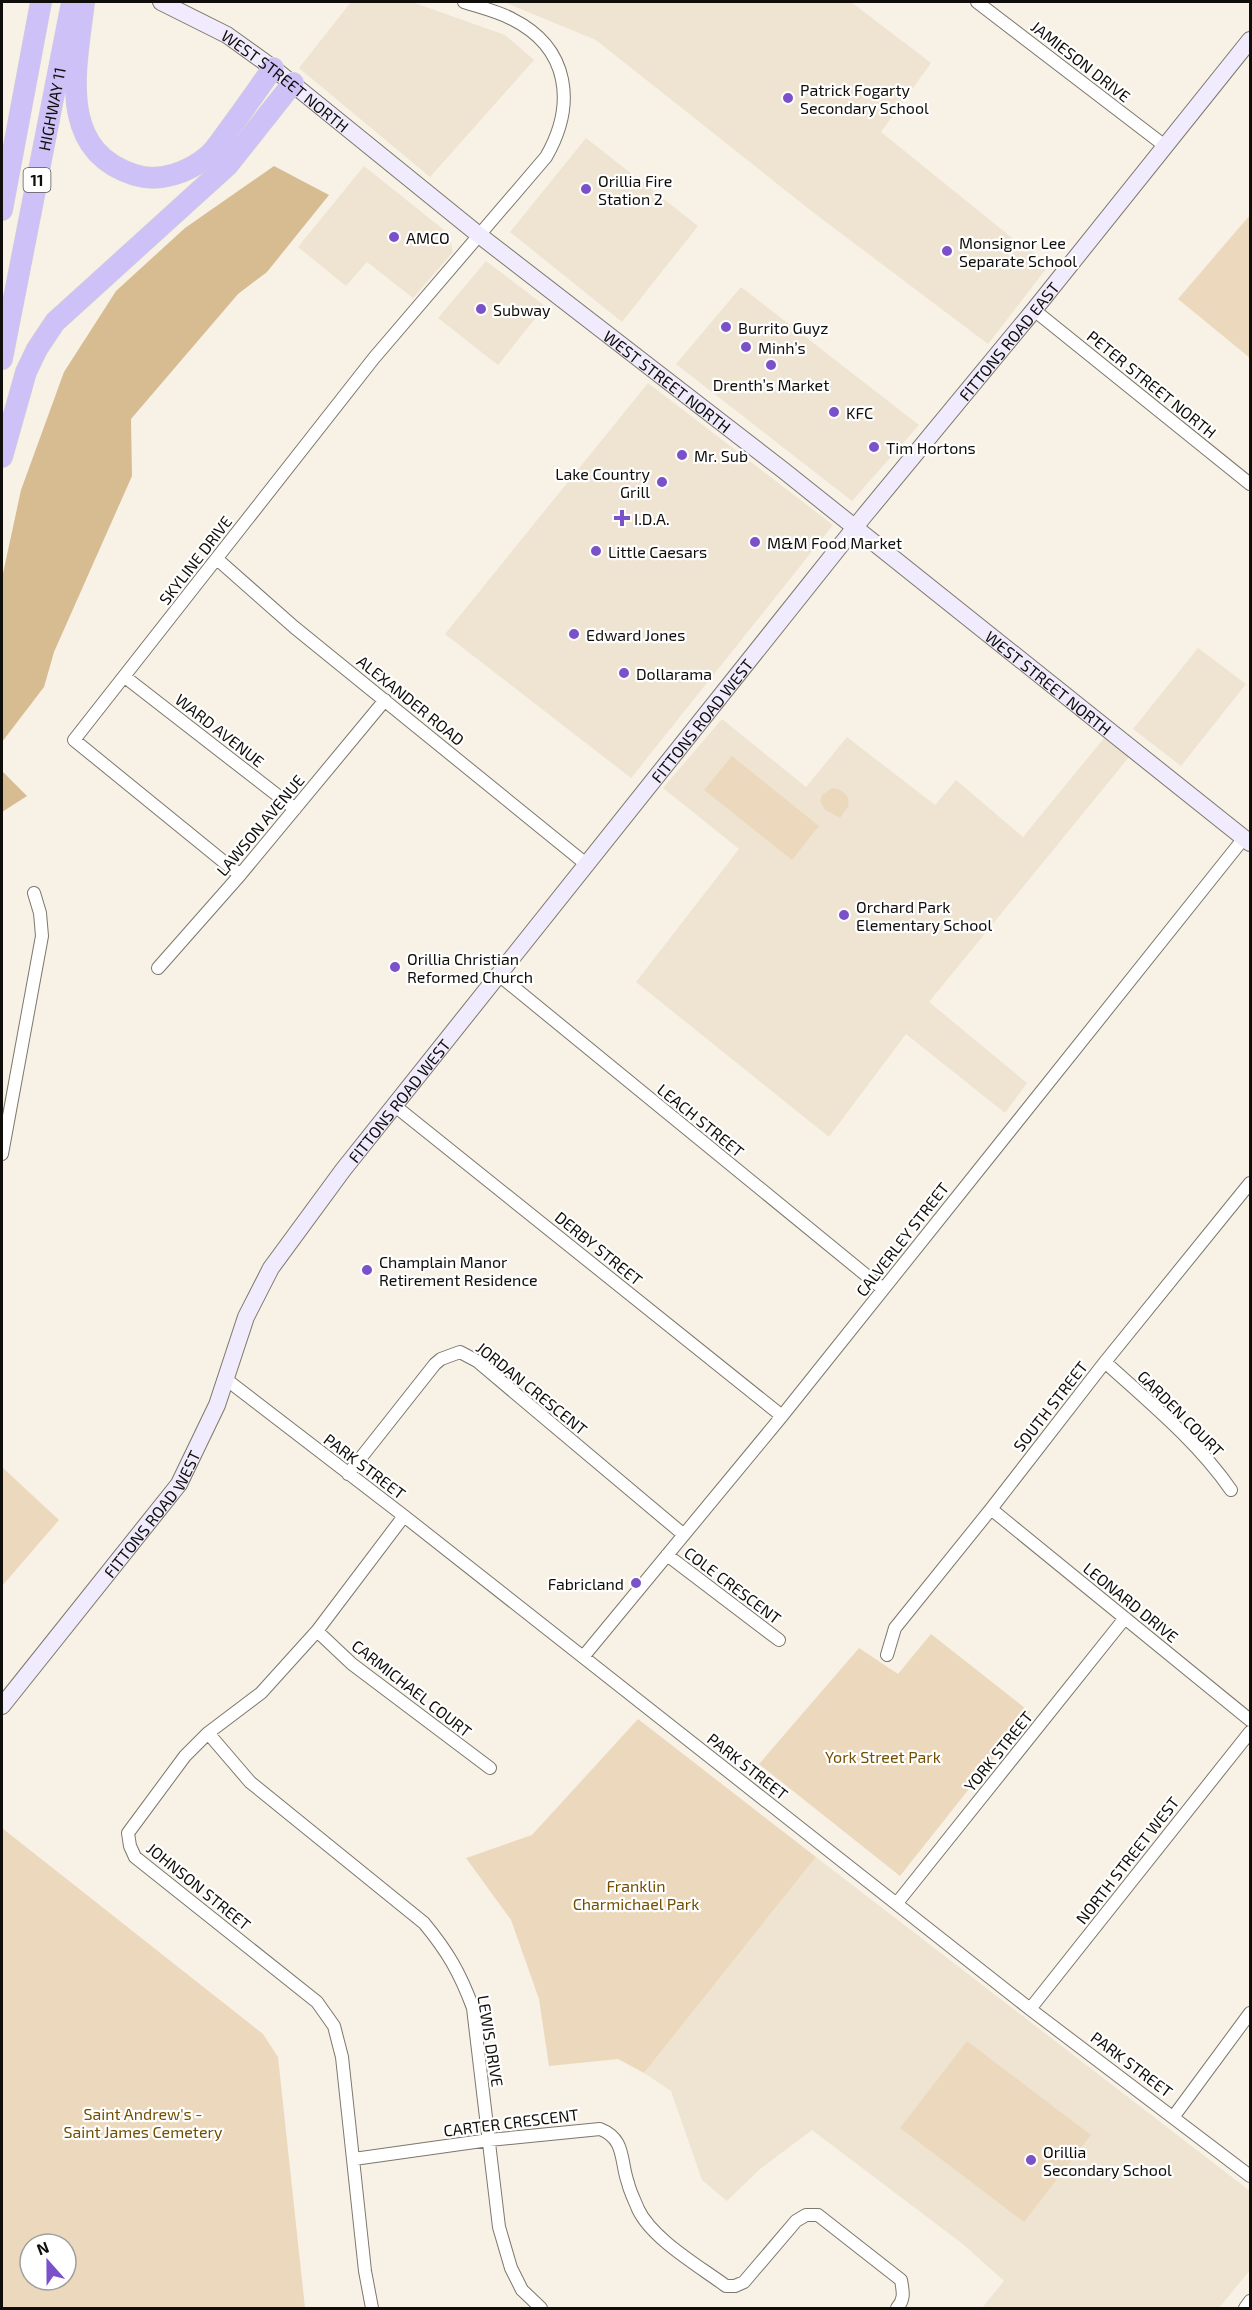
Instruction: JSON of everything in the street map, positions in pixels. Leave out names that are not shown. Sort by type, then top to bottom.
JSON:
[{"type":"highway","name":"HIGHWAY 11","points":[[2,210],[41,2]]},
{"type":"highway","name":"HIGHWAY 11","points":[[2,359],[72,2]]},
{"type":"highway","points":[[84,2],[76,76],[76,107],[80,126],[99,154],[123,172],[152,178],[170,176],[190,168],[208,156],[273,68]]},
{"type":"highway","points":[[2,457],[26,372],[37,349],[55,322],[228,165],[293,83]]},
{"type":"street","name":"WEST STREET NORTH","points":[[161,2],[227,35],[293,83],[478,235],[783,470],[1248,841]]},
{"type":"street","name":"SKYLINE DRIVE","points":[[240,876],[74,740],[374,358],[546,157],[554,143],[562,119],[565,93],[558,65],[545,44],[511,18],[464,2]]},
{"type":"street","name":"JAMIESON DRIVE","points":[[977,2],[1165,147]]},
{"type":"street","name":"FITTONS ROAD EAST","points":[[854,528],[1034,310],[1251,40]]},
{"type":"street","name":"PETER STREET NORTH","points":[[1034,310],[1251,484]]},
{"type":"street","name":"FITTONS ROAD WEST","points":[[2,1706],[179,1484],[200,1444],[227,1380],[246,1317],[272,1268],[343,1170],[500,976],[586,864],[854,528]]},
{"type":"street","name":"ALEXANDER ROAD","points":[[217,560],[294,627],[586,864]]},
{"type":"street","name":"WARD AVENUE","points":[[125,677],[295,809]]},
{"type":"street","name":"LAWSON AVENUE","points":[[158,968],[240,876],[385,700]]},
{"type":"street","name":"CALVERLEY STREET","points":[[583,1657],[782,1416],[1248,841]]},
{"type":"street","points":[[2,1154],[42,936],[40,913],[34,893]]},
{"type":"street","name":"LEACH STREET","points":[[500,976],[883,1289]]},
{"type":"street","name":"DERBY STREET","points":[[395,1106],[782,1416]]},
{"type":"street","name":"SOUTH STREET","points":[[887,1655],[895,1628],[1105,1362],[1251,1183]]},
{"type":"street","name":"JORDAN CRESCENT","points":[[348,1474],[435,1364],[441,1359],[460,1352],[477,1361],[684,1535]]},
{"type":"street","name":"GARDEN COURT","points":[[1105,1362],[1169,1420],[1231,1490]]},
{"type":"street","name":"PARK STREET","points":[[227,1380],[404,1516],[1030,2009],[1251,2176]]},
{"type":"street","name":"LEONARD DRIVE","points":[[991,1509],[1251,1720]]},
{"type":"street","name":"JOHNSON STREET","points":[[372,2308],[364,2271],[342,2057],[334,2026],[317,2002],[135,1857],[128,1833],[185,1756],[208,1733],[261,1692],[317,1631],[404,1516]]},
{"type":"street","name":"COLE CRESCENT","points":[[667,1555],[779,1640]]},
{"type":"street","name":"YORK STREET","points":[[897,1903],[1125,1618]]},
{"type":"street","name":"CARMICHAEL COURT","points":[[317,1631],[352,1665],[490,1768]]},
{"type":"street","name":"NORTH STREET WEST","points":[[1030,2009],[1251,1732]]},
{"type":"street","name":"LEWIS DRIVE","points":[[208,1733],[250,1782],[424,1923],[445,1949],[462,1977],[473,2008],[499,2227],[511,2268],[522,2290],[541,2308]]},
{"type":"street","points":[[1174,2116],[1251,2013]]},
{"type":"street","name":"CARTER CRESCENT","points":[[354,2159],[489,2140],[600,2129],[611,2134],[622,2155],[627,2182],[640,2213],[660,2237],[726,2286],[735,2286],[744,2282],[796,2220],[806,2215],[818,2215],[901,2280],[904,2294],[897,2308]]},
{"type":"street","points":[[1245,2308],[1251,2301]]},
{"type":"shaded area","points":[[351,2],[412,2],[505,35],[534,60],[430,177],[299,68]]},
{"type":"shaded area","name":"Patrick Fogarty Secondary School","points":[[504,2],[851,2],[931,63],[881,132],[1011,237],[1050,264],[988,344],[814,213],[596,40]]},
{"type":"shaded area","points":[[586,138],[698,226],[622,322],[510,232]]},
{"type":"shaded area","points":[[274,166],[329,195],[267,272],[238,294],[131,419],[132,476],[54,652],[44,687],[2,742],[2,578],[21,490],[64,372],[116,291],[185,228]]},
{"type":"shaded area","points":[[364,166],[449,234],[453,252],[413,298],[367,262],[346,286],[298,247]]},
{"type":"shaded area","points":[[486,261],[545,306],[498,365],[438,318]]},
{"type":"shaded area","points":[[741,287],[919,425],[852,501],[676,364]]},
{"type":"shaded area","points":[[648,383],[833,525],[631,778],[445,634]]},
{"type":"shaded area","points":[[1198,648],[1246,684],[1181,766],[1133,729]]},
{"type":"shaded area","name":"Orchard Park Elementary School","points":[[722,719],[806,787],[847,737],[935,805],[956,780],[1023,837],[1104,738],[1129,757],[929,1002],[1027,1083],[1005,1113],[906,1034],[829,1137],[636,982],[739,849],[663,788]]},
{"type":"shaded area","points":[[2,771],[27,796],[2,812]]},
{"type":"shaded area","name":"Orillia Secondary School","points":[[816,1857],[1250,2191],[1250,2270],[1219,2308],[982,2308],[1004,2281],[964,2245],[812,2130],[760,2169],[727,2201],[702,2180],[671,2091],[644,2073]]},
{"type":"green space","points":[[1250,215],[1250,358],[1178,299]]},
{"type":"green space","points":[[732,756],[819,826],[792,860],[704,790]]},
{"type":"green space","points":[[832,788],[843,792],[849,803],[840,818],[825,810],[820,801],[822,795]]},
{"type":"green space","points":[[2,1467],[59,1520],[2,1586]]},
{"type":"green space","name":"York Street Park","points":[[931,1634],[1030,1712],[900,1876],[759,1764],[859,1648],[898,1674]]},
{"type":"green space","name":"Franklin Charmichael Park","points":[[638,1719],[816,1857],[644,2073],[618,2059],[549,2066],[539,1999],[511,1920],[466,1858],[532,1835]]},
{"type":"green space","name":"Saint Andrew's - Saint James Cemetery","points":[[2,1828],[263,2034],[278,2057],[305,2308],[2,2308]]},
{"type":"green space","points":[[967,2041],[1091,2135],[1024,2222],[900,2128]]},
{"type":"place","name":"Patrick Fogarty Secondary School","points":[[788,98]]},
{"type":"place","name":"Orillia Fire Station 2","points":[[586,189]]},
{"type":"place","name":"AMCO","points":[[394,237]]},
{"type":"place","name":"Monsignor Lee Separate School","points":[[947,251]]},
{"type":"place","name":"Subway","points":[[481,309]]},
{"type":"place","name":"Burrito Guyz","points":[[726,327]]},
{"type":"place","name":"Minh’s","points":[[746,347]]},
{"type":"place","name":"Drenth’s Market","points":[[771,365]]},
{"type":"place","name":"KFC","points":[[834,412]]},
{"type":"place","name":"Tim Hortons","points":[[874,447]]},
{"type":"place","name":"Mr. Sub","points":[[682,455]]},
{"type":"place","name":"Lake Country Grill","points":[[662,482]]},
{"type":"place","name":"I.D.A.","points":[[622,518]]},
{"type":"place","name":"M&M Food Market","points":[[755,542]]},
{"type":"place","name":"Little Caesars","points":[[596,551]]},
{"type":"place","name":"Edward Jones","points":[[574,634]]},
{"type":"place","name":"Dollarama","points":[[624,673]]},
{"type":"place","name":"Orchard Park Elementary School","points":[[844,915]]},
{"type":"place","name":"Orillia Christian Reformed Church","points":[[395,967]]},
{"type":"place","name":"Champlain Manor Retirement Residence","points":[[367,1270]]},
{"type":"place","name":"Fabricland","points":[[636,1583]]},
{"type":"place","name":"Orillia Secondary School","points":[[1031,2160]]}]
